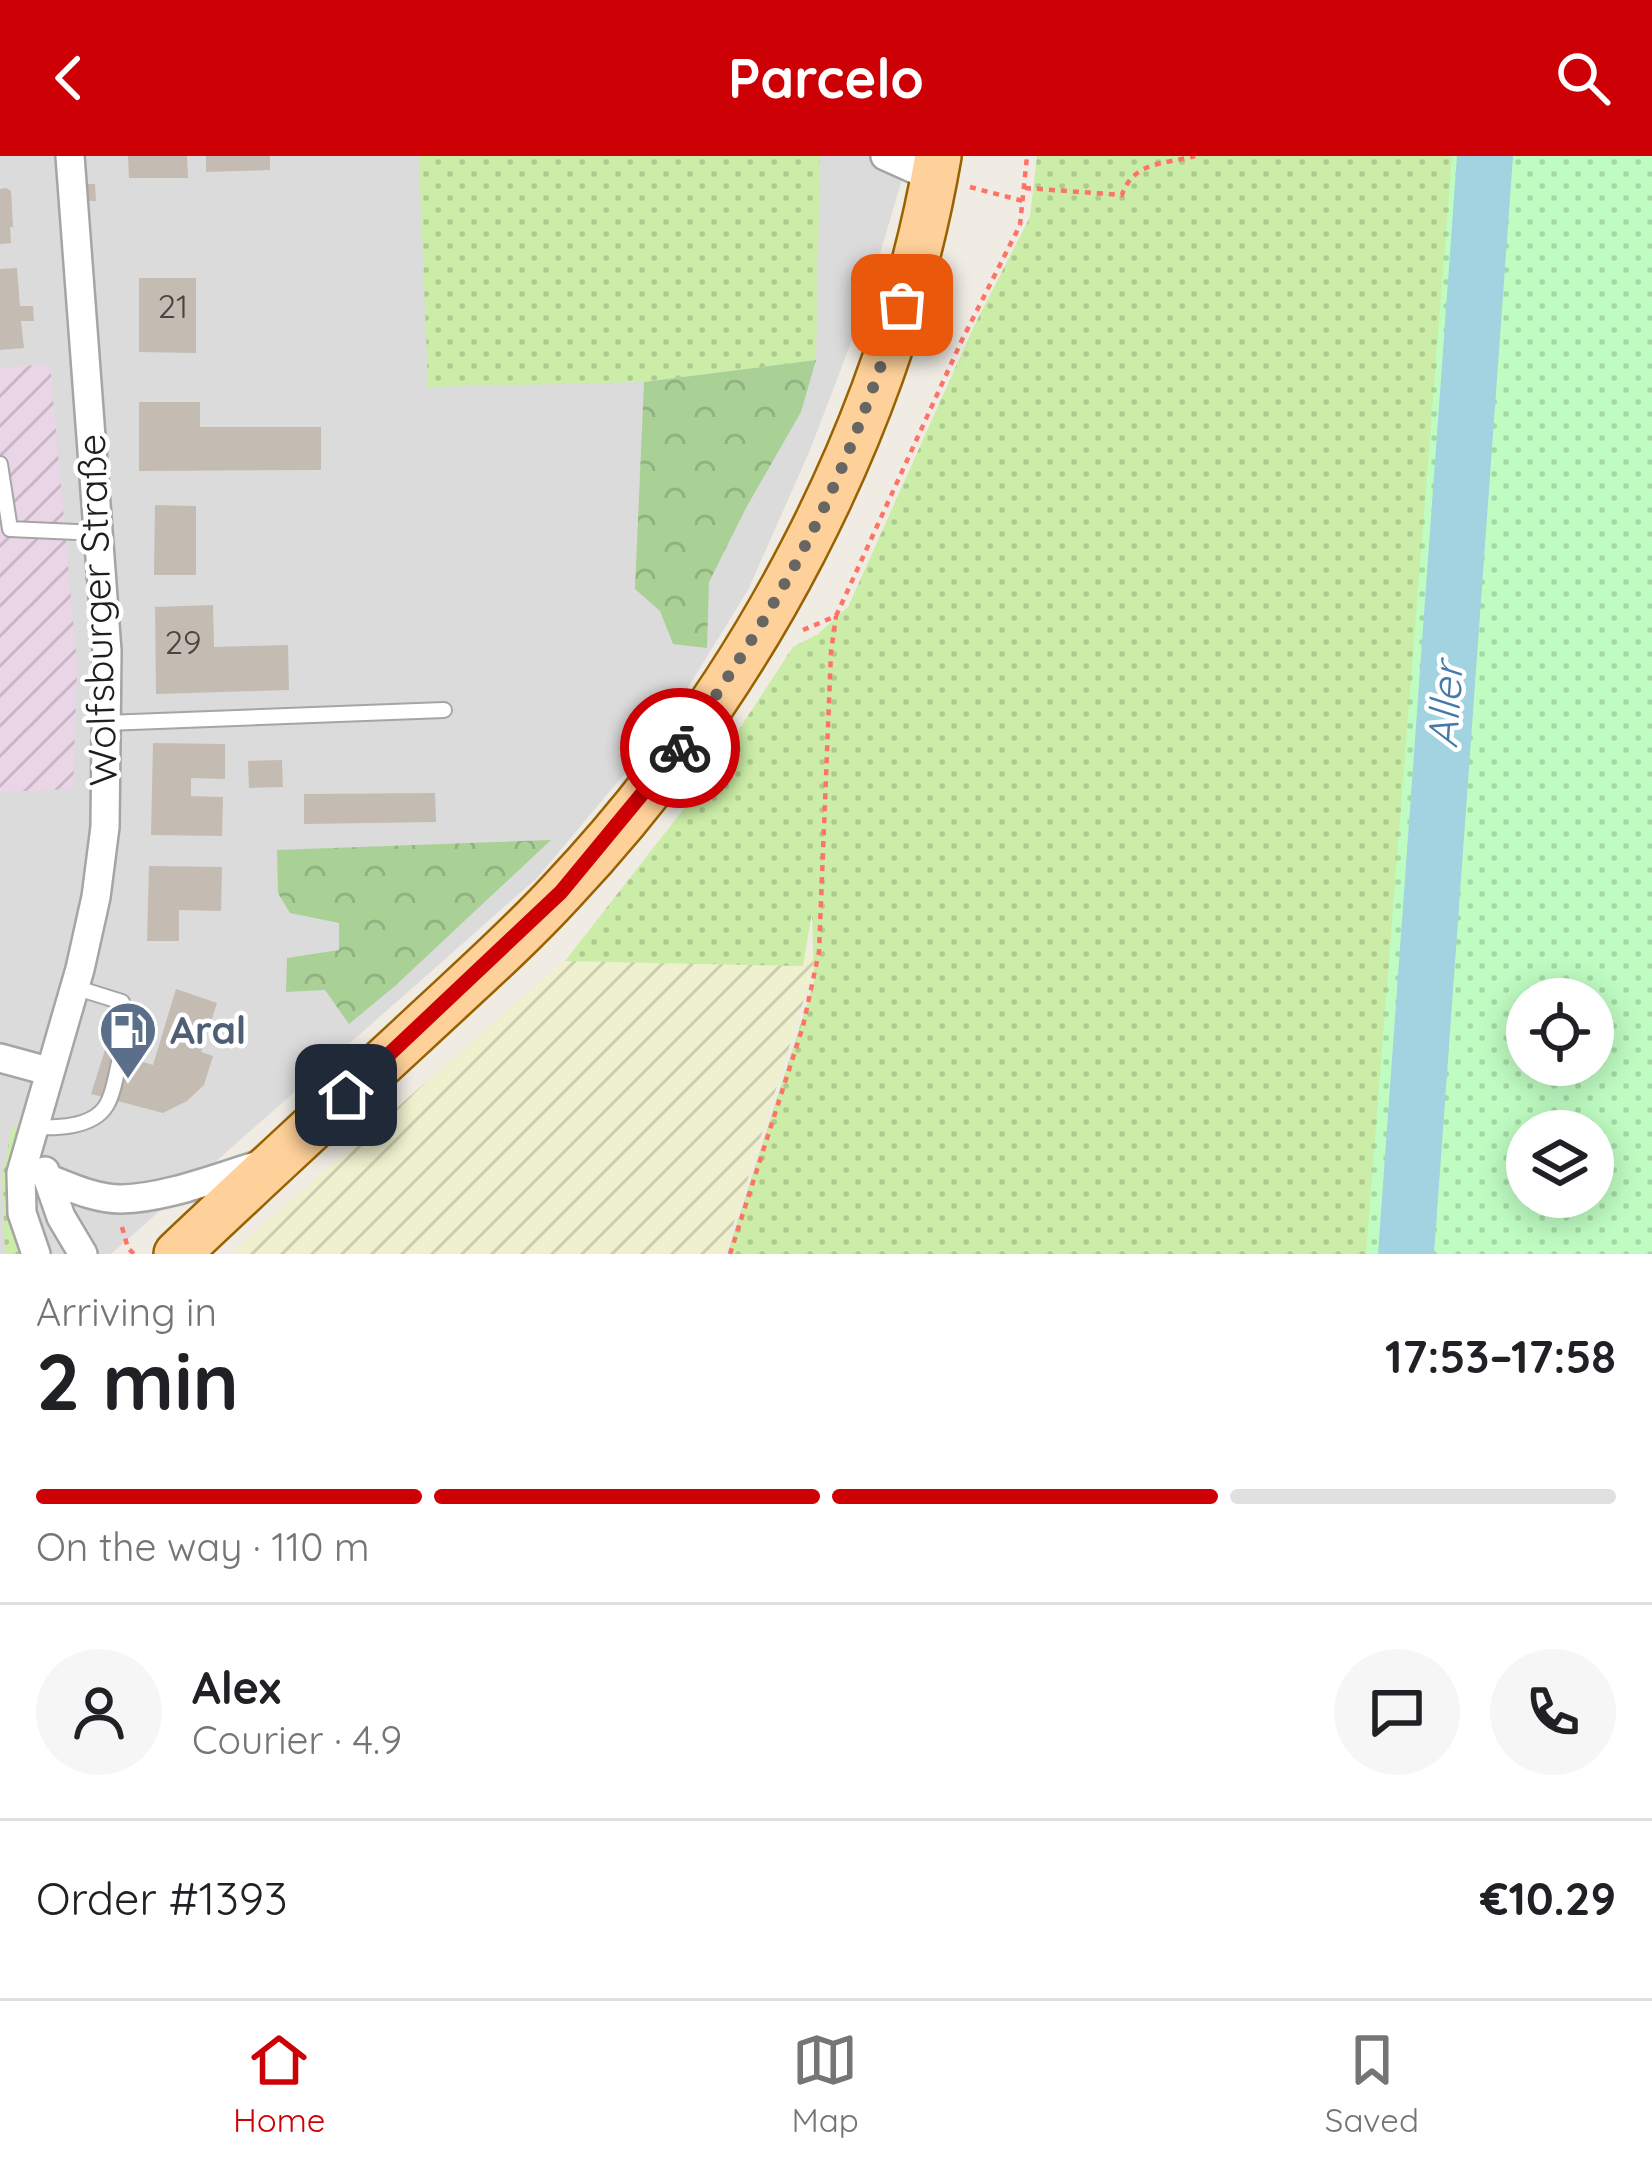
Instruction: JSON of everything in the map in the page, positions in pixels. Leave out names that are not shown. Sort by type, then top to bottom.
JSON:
[{"type":"main road","points":[[177,1254],[561,892],[678,751],[725,682],[811,536],[840,472],[902,305],[936,167]]},
{"type":"street","name":"Wolfsburger Straße","points":[[36,1254],[22,1213],[21,1173],[96,897],[105,827],[107,652],[70,156]]},
{"type":"street","points":[[885,156],[936,167]]},
{"type":"street","points":[[0,1058],[48,1071]]},
{"type":"street","name":"Wolfsburger Straße","points":[[33,1127],[46,1178],[83,1254]]},
{"type":"street","points":[[46,1178],[120,1199],[203,1182],[277,1159]]},
{"type":"lane","points":[[0,464],[10,529],[98,533]]},
{"type":"lane","points":[[106,723],[444,710]]},
{"type":"lane","points":[[33,1127],[58,1128],[93,1118],[106,1106],[128,1034],[122,1002],[74,987]]},
{"type":"path","points":[[1025,188],[1122,195],[1136,171],[1195,156]]},
{"type":"path","points":[[936,167],[1022,201]]},
{"type":"path","points":[[730,1254],[803,1026],[819,952],[836,616]]},
{"type":"shaded area","points":[[0,156],[909,156],[862,314],[810,450],[748,590],[663,728],[537,878],[111,1254],[0,1254]]},
{"type":"shaded area","points":[[50,364],[77,665],[73,789],[0,792],[0,368]]},
{"type":"green space","points":[[419,156],[820,156],[816,360],[644,382],[428,387]]},
{"type":"green space","points":[[1037,156],[1457,156],[1375,1254],[727,1254],[814,982],[812,912],[803,966],[565,961],[704,783],[793,647],[818,634],[848,607],[974,326],[1030,217]]},
{"type":"green space","points":[[1452,156],[1652,156],[1652,1254],[1366,1254]]},
{"type":"green space","points":[[816,360],[801,412],[709,582],[707,648],[673,644],[660,611],[635,589],[644,382]]},
{"type":"green space","points":[[551,840],[349,1024],[325,990],[286,992],[287,958],[339,950],[339,923],[290,913],[278,893],[277,850]]},
{"type":"green space","points":[[819,952],[724,1254],[230,1254],[564,961]]},
{"type":"green space","points":[[12,1127],[21,1127],[10,1202],[21,1254],[5,1254],[2,1177]]},
{"type":"water","name":"Aller","points":[[1457,156],[1513,156],[1434,1254],[1378,1254]]},
{"type":"building","points":[[128,156],[187,156],[188,178],[129,178]]},
{"type":"building","points":[[206,156],[270,156],[270,170],[206,172]]},
{"type":"building","points":[[87,184],[95,184],[96,201],[88,201]]},
{"type":"building","points":[[0,189],[11,191],[13,227],[11,243],[0,244]]},
{"type":"building","points":[[17,268],[20,306],[33,306],[34,321],[21,321],[24,348],[0,350],[0,269]]},
{"type":"building","points":[[139,278],[196,278],[196,353],[139,352]]},
{"type":"building","points":[[139,402],[200,402],[200,427],[321,427],[321,470],[139,471]]},
{"type":"building","points":[[155,505],[196,506],[196,575],[154,575]]},
{"type":"building","points":[[213,605],[214,647],[288,645],[289,690],[156,694],[155,607]]},
{"type":"building","points":[[153,743],[225,744],[225,779],[191,778],[191,796],[223,797],[222,836],[151,835]]},
{"type":"building","points":[[282,760],[283,787],[249,788],[248,761]]},
{"type":"building","points":[[435,793],[436,822],[304,824],[304,794]]},
{"type":"building","points":[[149,866],[222,867],[221,911],[179,910],[179,941],[147,941]]},
{"type":"building","points":[[176,989],[217,1003],[201,1052],[213,1056],[204,1085],[187,1101],[163,1113],[91,1094],[105,1050],[153,1065]]},
{"type":"way so far","points":[[680,748],[769,611],[811,536],[902,305]]},
{"type":"place","name":"Aral","points":[[128,1081]]},
{"type":"route","points":[[346,1095],[561,892],[680,748]]}]
